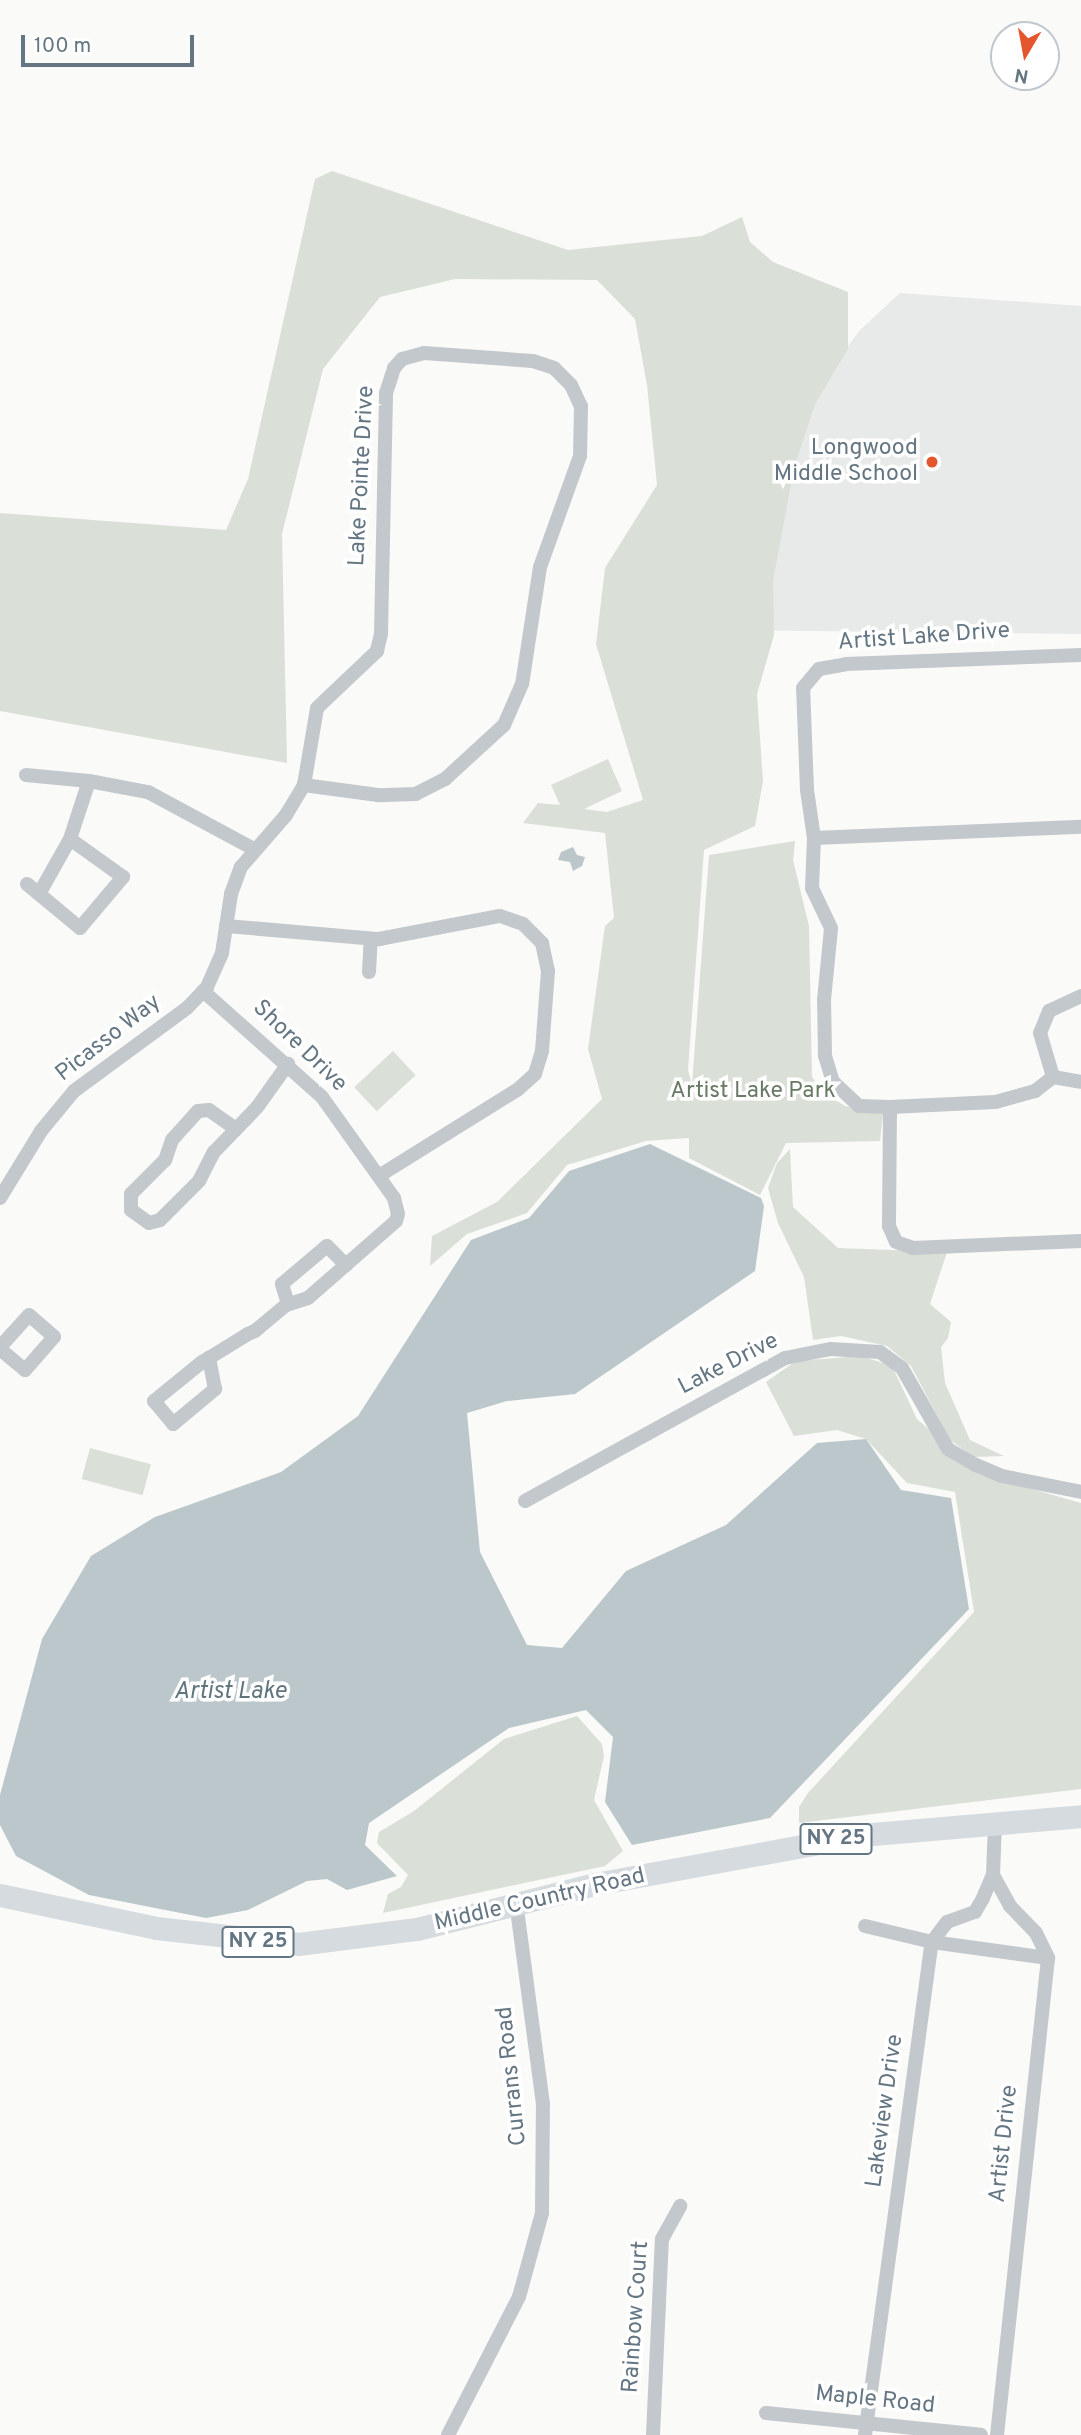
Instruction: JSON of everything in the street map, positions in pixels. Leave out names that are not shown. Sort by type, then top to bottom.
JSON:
[{"type":"main road","name":"Middle Country Road","points":[[0,1895],[156,1928],[298,1944],[416,1929],[516,1902],[861,1835],[1081,1816]]},
{"type":"street","name":"Lake Pointe Drive","points":[[222,953],[236,879],[254,849],[286,815],[304,785],[317,708],[370,660],[381,634],[381,475],[386,393],[394,368],[402,359],[424,353],[533,361],[554,368],[571,385],[581,406],[580,456],[540,567],[522,684],[504,725],[446,779],[415,794],[378,795],[304,785]]},
{"type":"street","name":"Artist Lake Drive","points":[[1053,1077],[1035,1091],[995,1102],[859,1106],[840,1092],[828,1069],[825,961],[831,928],[812,888],[814,838],[807,790],[803,688],[812,673],[851,663],[1081,655]]},
{"type":"street","points":[[26,775],[89,781],[148,792],[254,849]]},
{"type":"street","points":[[39,894],[70,839],[89,781]]},
{"type":"street","points":[[814,838],[1081,827]]},
{"type":"street","points":[[27,884],[80,928],[123,877],[70,839]]},
{"type":"street","points":[[226,926],[371,939],[500,916],[535,933],[548,971],[542,1051],[535,1074],[517,1090],[379,1176]]},
{"type":"street","points":[[369,972],[371,939]]},
{"type":"street","name":"Picasso Way","points":[[0,1198],[41,1131],[75,1091],[187,1008],[203,991],[222,953]]},
{"type":"street","name":"Shore Drive","points":[[203,991],[322,1097],[379,1176],[398,1214],[396,1221],[346,1265]]},
{"type":"street","points":[[1081,996],[1044,1016],[1040,1033],[1043,1052],[1053,1077],[1081,1082]]},
{"type":"street","points":[[236,1129],[209,1110],[198,1111],[172,1140],[165,1160],[131,1194],[131,1210],[149,1223],[160,1220],[199,1181],[214,1152],[236,1129],[288,1064]]},
{"type":"street","points":[[890,1107],[889,1226],[896,1242],[913,1248],[1081,1241]]},
{"type":"street","points":[[209,1358],[215,1389],[173,1424],[154,1401],[209,1358],[255,1331],[288,1304],[308,1298],[346,1265],[327,1246],[282,1284],[288,1304]]},
{"type":"street","name":"Lake Drive","points":[[525,1501],[785,1358],[831,1349],[880,1352],[902,1368],[948,1449],[1002,1476],[1081,1492]]},
{"type":"street","points":[[932,1942],[947,1922],[975,1912],[993,1875],[995,1822]]},
{"type":"street","points":[[993,1875],[1010,1906],[1036,1933],[1048,1958]]},
{"type":"street","name":"Currans Road","points":[[448,2435],[519,2297],[542,2213],[543,2104],[516,1902]]},
{"type":"street","points":[[865,1926],[932,1942],[1048,1958]]},
{"type":"street","name":"Lakeview Drive","points":[[866,2429],[932,1942]]},
{"type":"street","name":"Artist Drive","points":[[997,2435],[1048,1958]]},
{"type":"street","name":"Rainbow Court","points":[[653,2435],[662,2239],[680,2206]]},
{"type":"street","name":"Maple Road","points":[[766,2413],[866,2429],[981,2435]]},
{"type":"shaded area","name":"Longwood Middle School","points":[[900,293],[1081,306],[1081,634],[725,630],[718,576],[834,365],[860,330]]},
{"type":"green space","name":"Artist Lake Park","points":[[332,171],[568,250],[702,236],[742,217],[750,242],[773,262],[848,292],[848,349],[815,404],[794,468],[773,581],[774,635],[757,694],[763,781],[755,826],[704,850],[688,1070],[692,1085],[709,855],[795,841],[793,860],[809,926],[812,1077],[825,1094],[845,1106],[883,1114],[880,1141],[786,1143],[760,1195],[689,1158],[689,1138],[646,1141],[567,1165],[527,1213],[467,1234],[430,1266],[432,1236],[497,1202],[602,1099],[588,1049],[605,926],[614,918],[605,833],[523,823],[538,803],[560,805],[551,785],[608,759],[622,791],[584,809],[607,812],[643,800],[596,644],[605,568],[657,485],[647,385],[635,319],[597,280],[455,279],[380,297],[323,369],[282,534],[287,763],[0,711],[0,513],[226,530],[248,479],[315,179]]},
{"type":"green space","points":[[393,1051],[416,1075],[377,1111],[354,1087]]},
{"type":"green space","points":[[790,1149],[793,1207],[838,1248],[947,1252],[930,1304],[951,1322],[948,1338],[941,1347],[945,1383],[970,1440],[1004,1456],[974,1457],[950,1440],[911,1366],[887,1346],[841,1336],[813,1340],[804,1277],[778,1223],[768,1188],[777,1163]]},
{"type":"green space","points":[[861,1356],[892,1366],[917,1419],[979,1474],[1081,1503],[1081,1789],[799,1823],[799,1807],[808,1793],[974,1612],[955,1492],[907,1483],[866,1439],[837,1430],[794,1436],[766,1382],[796,1361]]},
{"type":"green space","points":[[90,1448],[151,1464],[143,1495],[82,1479]]},
{"type":"green space","points":[[577,1716],[602,1744],[604,1756],[594,1800],[623,1851],[605,1866],[383,1913],[388,1894],[401,1887],[408,1875],[377,1843],[379,1832],[414,1811],[504,1739]]},
{"type":"water","points":[[573,847],[577,855],[585,857],[582,866],[573,871],[570,862],[558,860],[561,852]]},
{"type":"water","name":"Artist Lake","points":[[650,1144],[761,1198],[764,1206],[755,1271],[575,1394],[507,1401],[467,1413],[480,1552],[527,1645],[562,1648],[626,1571],[726,1525],[817,1443],[866,1439],[901,1490],[951,1498],[969,1609],[770,1818],[632,1845],[605,1802],[613,1737],[586,1710],[509,1728],[369,1823],[365,1845],[397,1876],[347,1890],[327,1879],[307,1881],[248,1910],[206,1918],[89,1895],[16,1856],[0,1825],[0,1795],[42,1639],[91,1556],[155,1517],[281,1472],[358,1416],[471,1240],[529,1218],[569,1171]]},
{"type":"place","name":"Longwood Middle School","points":[[932,462]]}]
